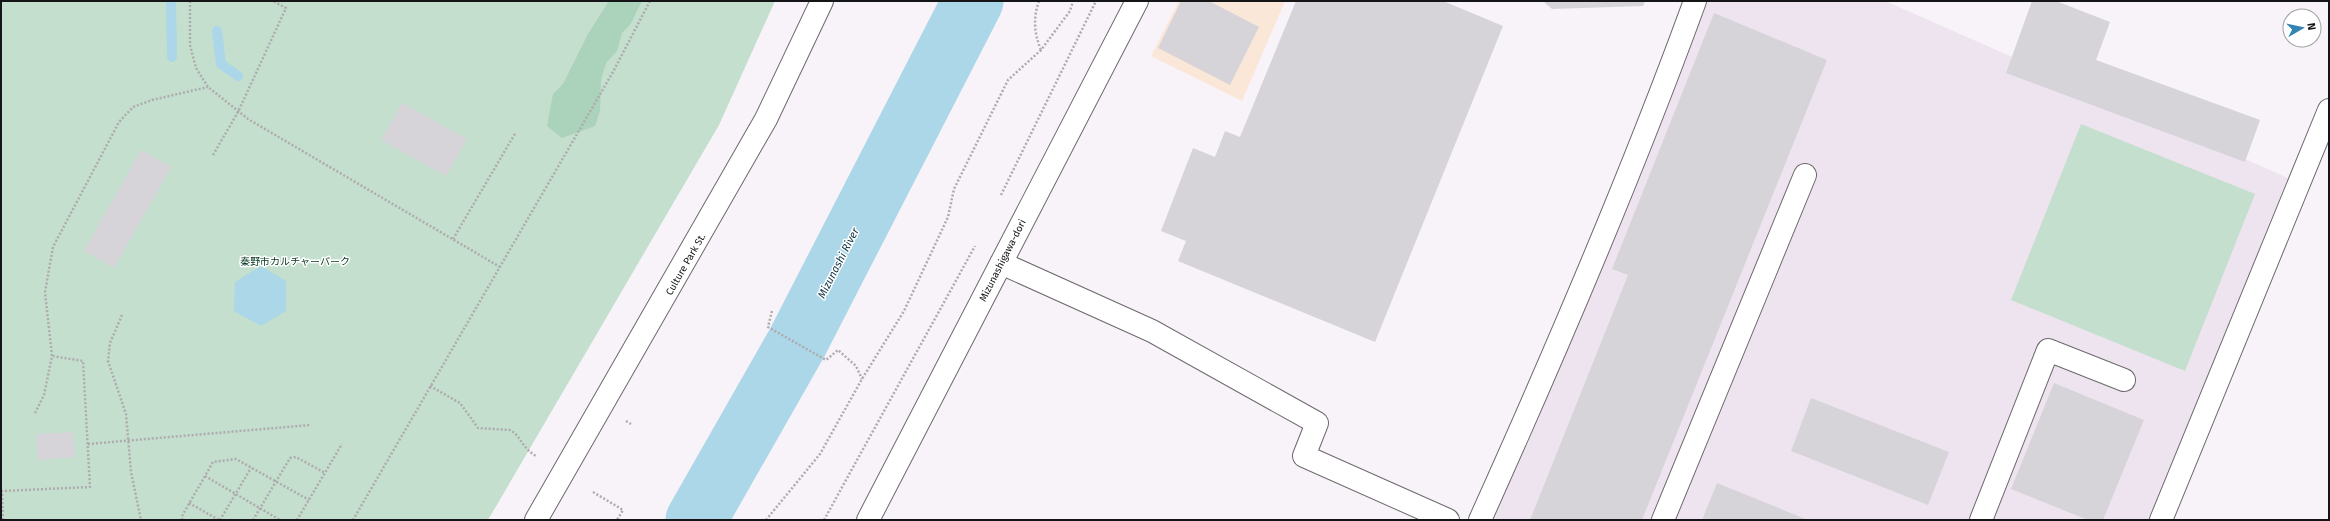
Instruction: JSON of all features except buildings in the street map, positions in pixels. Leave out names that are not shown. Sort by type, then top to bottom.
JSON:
[{"type":"street","name":"Culture Park St.","points":[[536,520],[766,119],[822,1]]},
{"type":"street","name":"Mizunashigawa-dori","points":[[868,520],[1138,1]]},
{"type":"street","points":[[1480,520],[1563,335],[1663,90],[1695,1]]},
{"type":"street","points":[[2161,520],[2329,110]]},
{"type":"street","points":[[1664,520],[1805,175]]},
{"type":"street","points":[[1001,263],[1152,331],[1317,423],[1304,456],[1448,520]]},
{"type":"street","points":[[1981,520],[2048,350],[2124,380]]},
{"type":"path","points":[[190,1],[190,45],[196,68],[208,87],[238,112],[500,267]]},
{"type":"path","points":[[213,155],[238,112],[286,8],[273,1]]},
{"type":"path","points":[[353,520],[613,72],[650,1]]},
{"type":"path","points":[[1039,1],[1034,23],[1036,36],[1041,50]]},
{"type":"path","points":[[766,520],[820,454],[862,378],[904,311],[948,217],[954,189],[1008,80],[1041,50],[1070,11],[1073,1]]},
{"type":"path","points":[[1000,198],[1096,1]]},
{"type":"path","points":[[35,413],[44,395],[52,356],[45,292],[53,247],[119,122],[133,107],[146,102],[208,87]]},
{"type":"path","points":[[453,239],[516,132]]},
{"type":"path","points":[[824,520],[978,240]]},
{"type":"path","points":[[772,312],[768,327],[826,360],[838,350],[856,366],[862,378]]},
{"type":"path","points":[[122,315],[110,343],[108,361],[126,414],[131,472],[141,520]]},
{"type":"path","points":[[3,520],[2,491],[90,487],[82,361],[52,356]]},
{"type":"path","points":[[430,386],[460,403],[478,428],[510,430],[515,433],[526,450],[536,456]]},
{"type":"path","points":[[88,444],[310,426]]},
{"type":"path","points":[[297,520],[342,444]]},
{"type":"path","points":[[253,520],[290,458],[296,457],[325,473]]},
{"type":"path","points":[[182,520],[182,516],[213,462],[236,459],[309,500]]},
{"type":"path","points":[[189,503],[220,520],[252,468]]},
{"type":"path","points":[[205,476],[280,520]]},
{"type":"path","points":[[593,492],[623,510],[616,520]]},
{"type":"shaded area","points":[[1179,1],[1285,1],[1242,101],[1151,56]]},
{"type":"shaded area","points":[[1706,1],[1885,1],[2288,178],[2149,520],[1490,520]]},
{"type":"green space","name":"秦野市カルチャーパーク","points":[[1,1],[775,1],[719,125],[488,520],[1,520]]},
{"type":"green space","points":[[609,1],[642,1],[630,25],[622,33],[617,51],[606,63],[601,80],[600,111],[595,126],[562,138],[547,126],[553,94],[563,84],[588,34]]},
{"type":"green space","points":[[2081,124],[2255,194],[2185,371],[2011,300]]},
{"type":"water","points":[[261,266],[286,281],[286,311],[261,326],[234,311],[235,282]]},
{"type":"waterway","points":[[171,1],[172,57]]},
{"type":"waterway","name":"Mizunashi River","points":[[696,520],[797,343],[973,1]]},
{"type":"waterway","points":[[217,31],[221,64],[238,76]]}]
